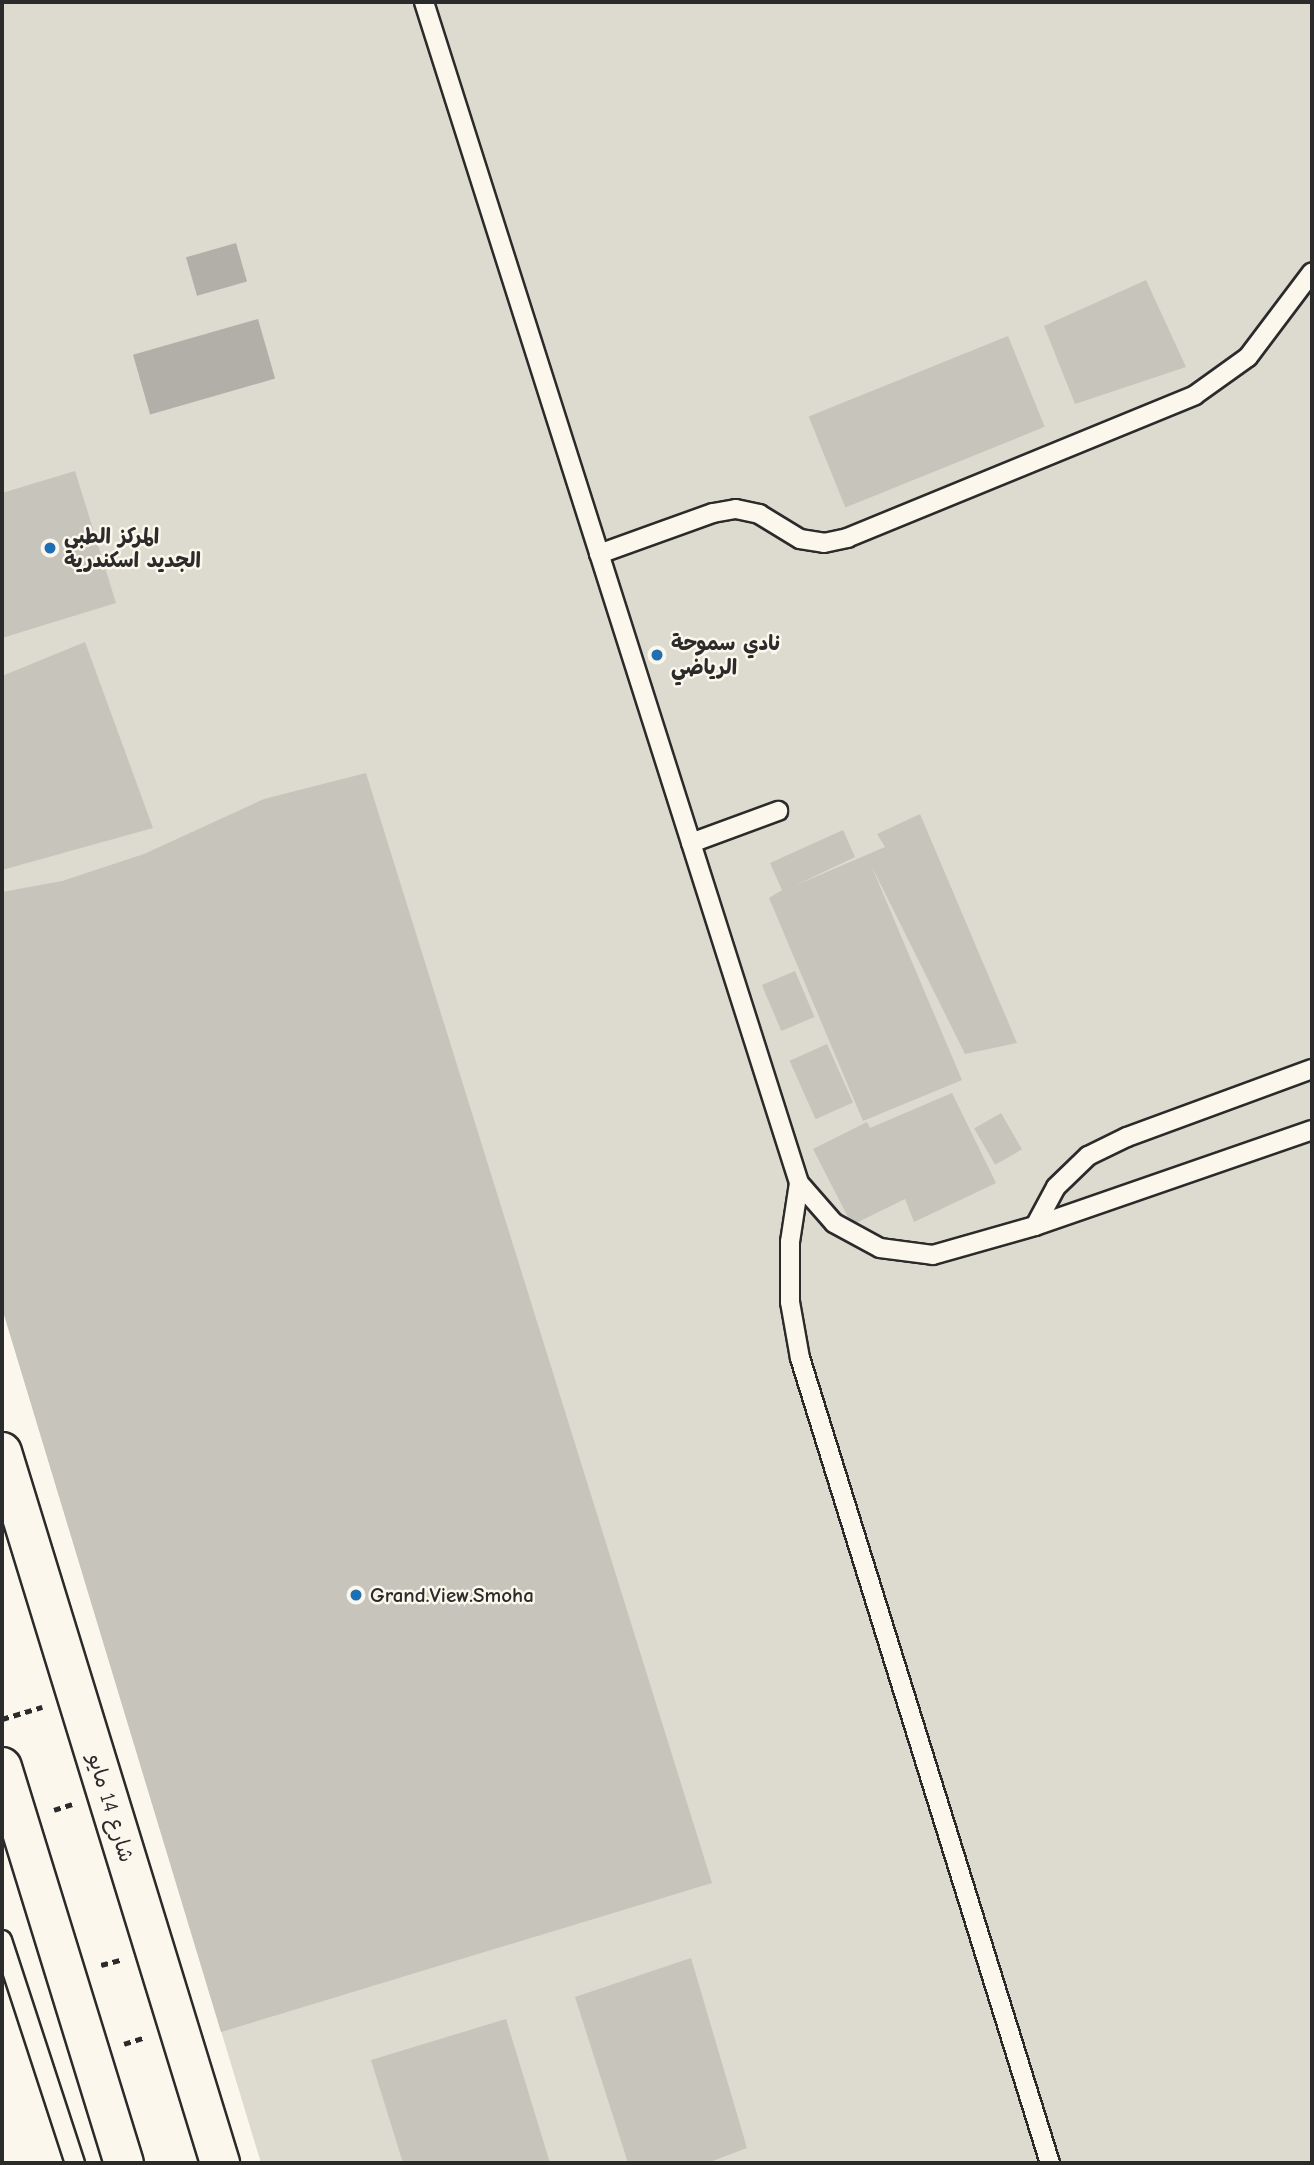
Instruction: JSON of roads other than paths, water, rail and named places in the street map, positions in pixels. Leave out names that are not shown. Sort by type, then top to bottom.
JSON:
[{"type":"main road","name":"شارع 14 مايو","points":[[2,1452],[220,2163]]},
{"type":"main road","points":[[2,1767],[124,2163]]},
{"type":"lane","points":[[424,2],[799,1183],[834,1223],[880,1248],[933,1255],[1035,1226],[1312,1130]]},
{"type":"lane","points":[[599,554],[713,513],[736,509],[759,514],[800,539],[824,543],[847,538],[1195,395],[1248,357],[1312,272]]},
{"type":"lane","points":[[691,843],[778,811]]},
{"type":"lane","points":[[1035,1226],[1056,1187],[1088,1156],[1127,1137],[1312,1069]]},
{"type":"lane","points":[[799,1183],[790,1254],[790,1302],[800,1358],[1051,2163]]},
{"type":"lane","points":[[2,1940],[75,2163]]},
{"type":"place","name":"المركز الطبى الجديد اسكندرية","points":[[50,548]]},
{"type":"place","name":"نادي سموحة الرياضي","points":[[657,655]]},
{"type":"place","name":"Grand.View.Smoha","points":[[356,1595]]}]
